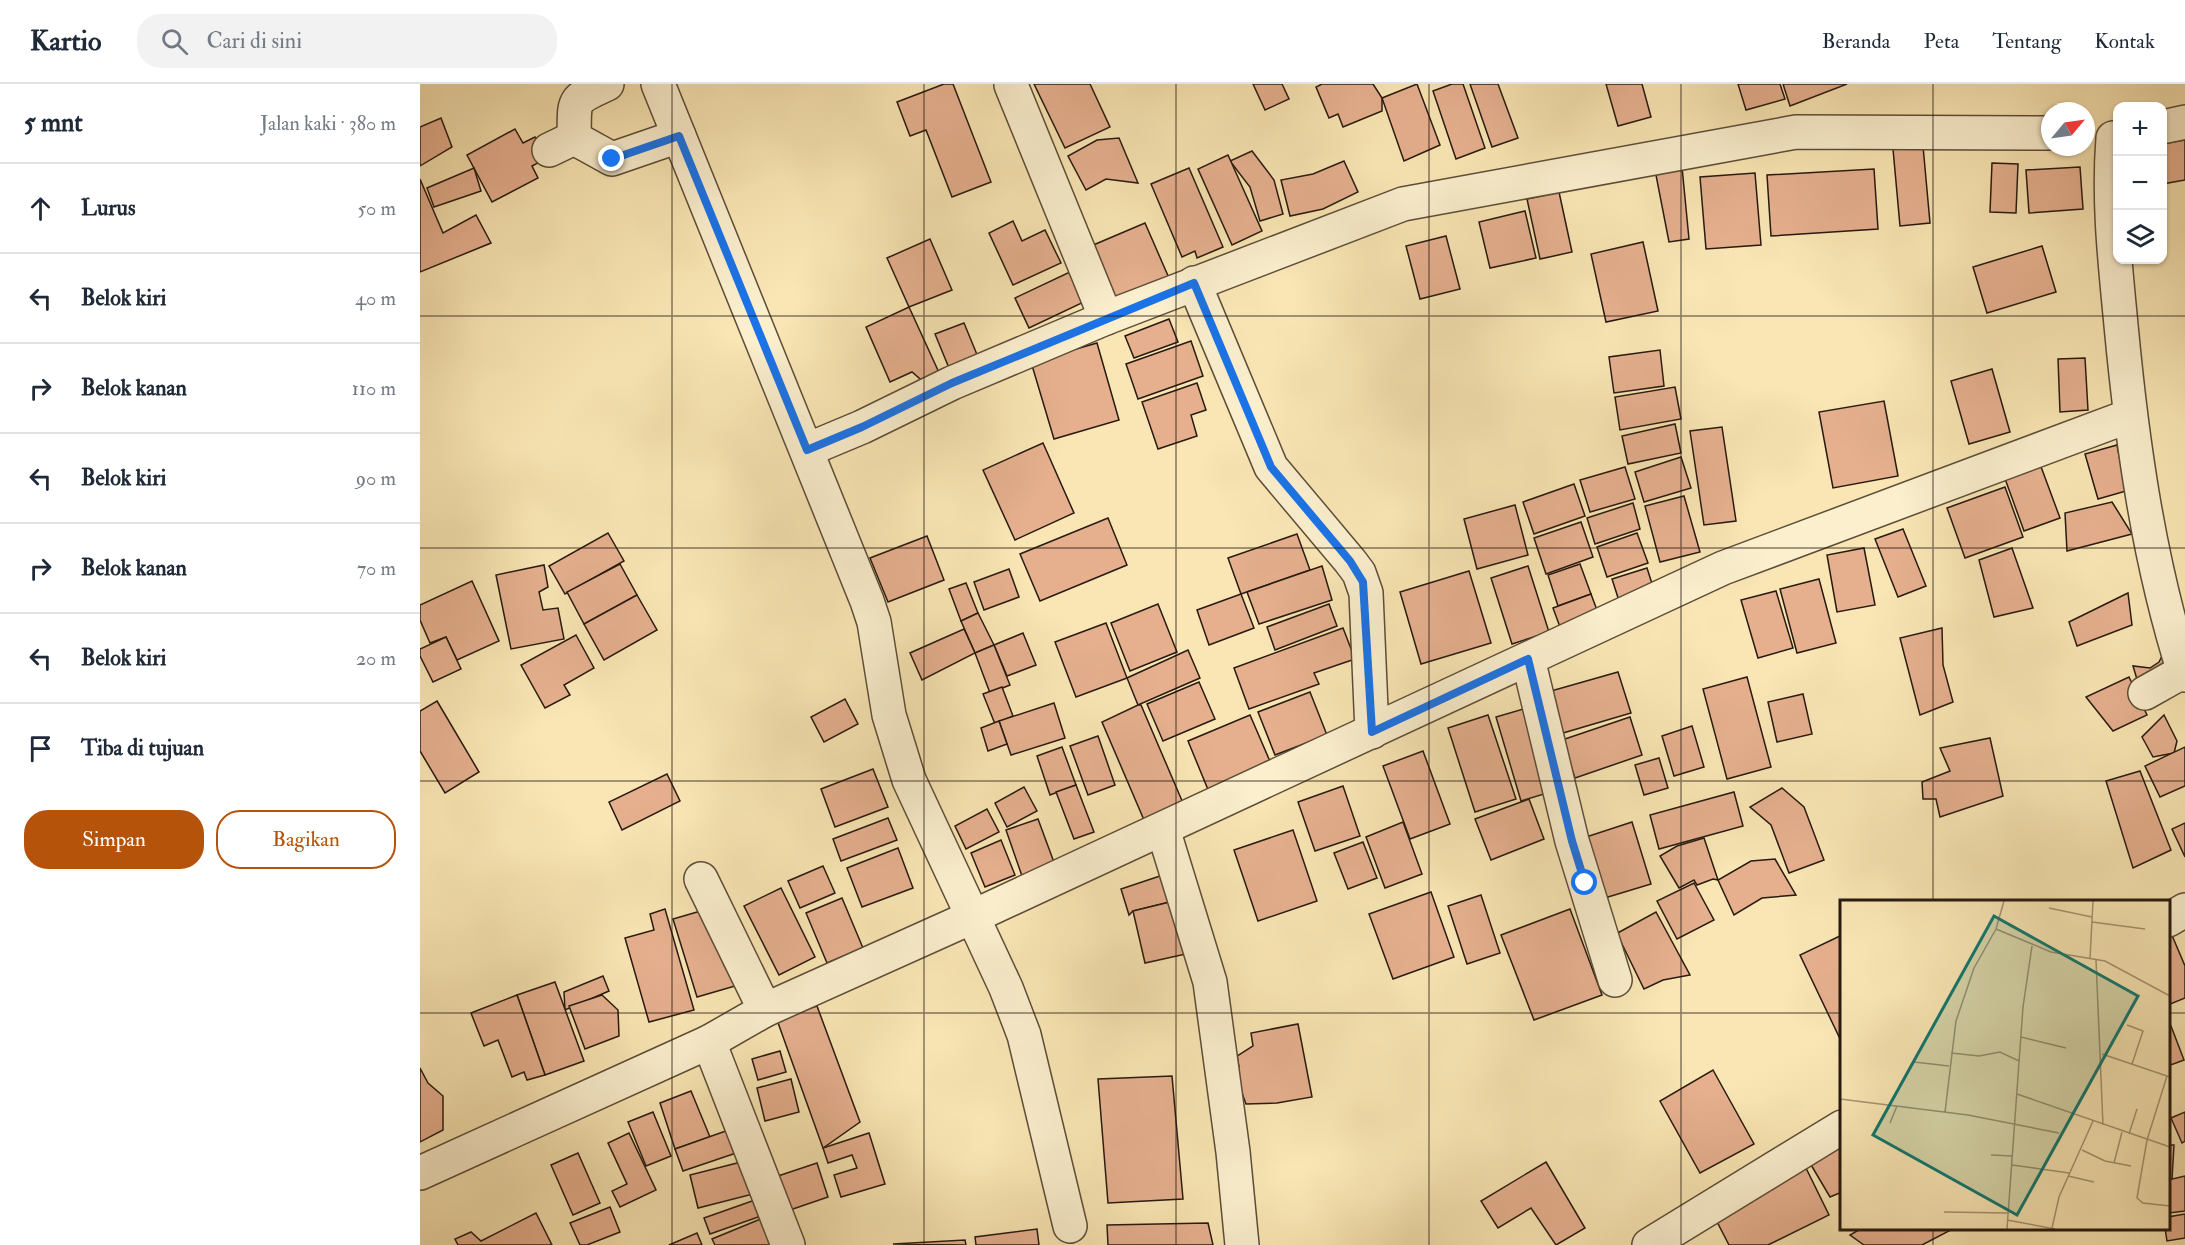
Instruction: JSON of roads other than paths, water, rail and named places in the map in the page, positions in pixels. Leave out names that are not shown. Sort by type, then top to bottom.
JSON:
[{"type":"street","points":[[607,84],[580,96],[575,103],[562,144],[612,159],[679,136]]},
{"type":"street","points":[[658,84],[807,450],[874,622],[889,715],[909,780],[1006,988],[1024,1035],[1070,1226]]},
{"type":"street","points":[[1011,84],[1106,318]]},
{"type":"street","points":[[2167,126],[2185,122]]},
{"type":"street","points":[[807,450],[862,427],[952,383],[1106,318],[1403,204],[1796,132],[2041,133]]},
{"type":"street","points":[[2105,137],[2129,416],[2155,557],[2184,673],[2145,693]]},
{"type":"street","points":[[1194,283],[1271,467],[1350,561],[1363,582],[1372,732]]},
{"type":"street","points":[[420,1173],[709,1041],[765,1010],[1163,829],[1723,568],[2129,416]]},
{"type":"street","points":[[1528,659],[1572,841],[1615,980]]},
{"type":"street","points":[[1163,829],[1210,982],[1233,1152],[1242,1245]]},
{"type":"street","points":[[701,879],[765,1010]]},
{"type":"street","points":[[2170,919],[2185,910]]},
{"type":"street","points":[[709,1041],[788,1245]]},
{"type":"street","points":[[1649,1245],[1703,1230],[1840,1128]]}]
